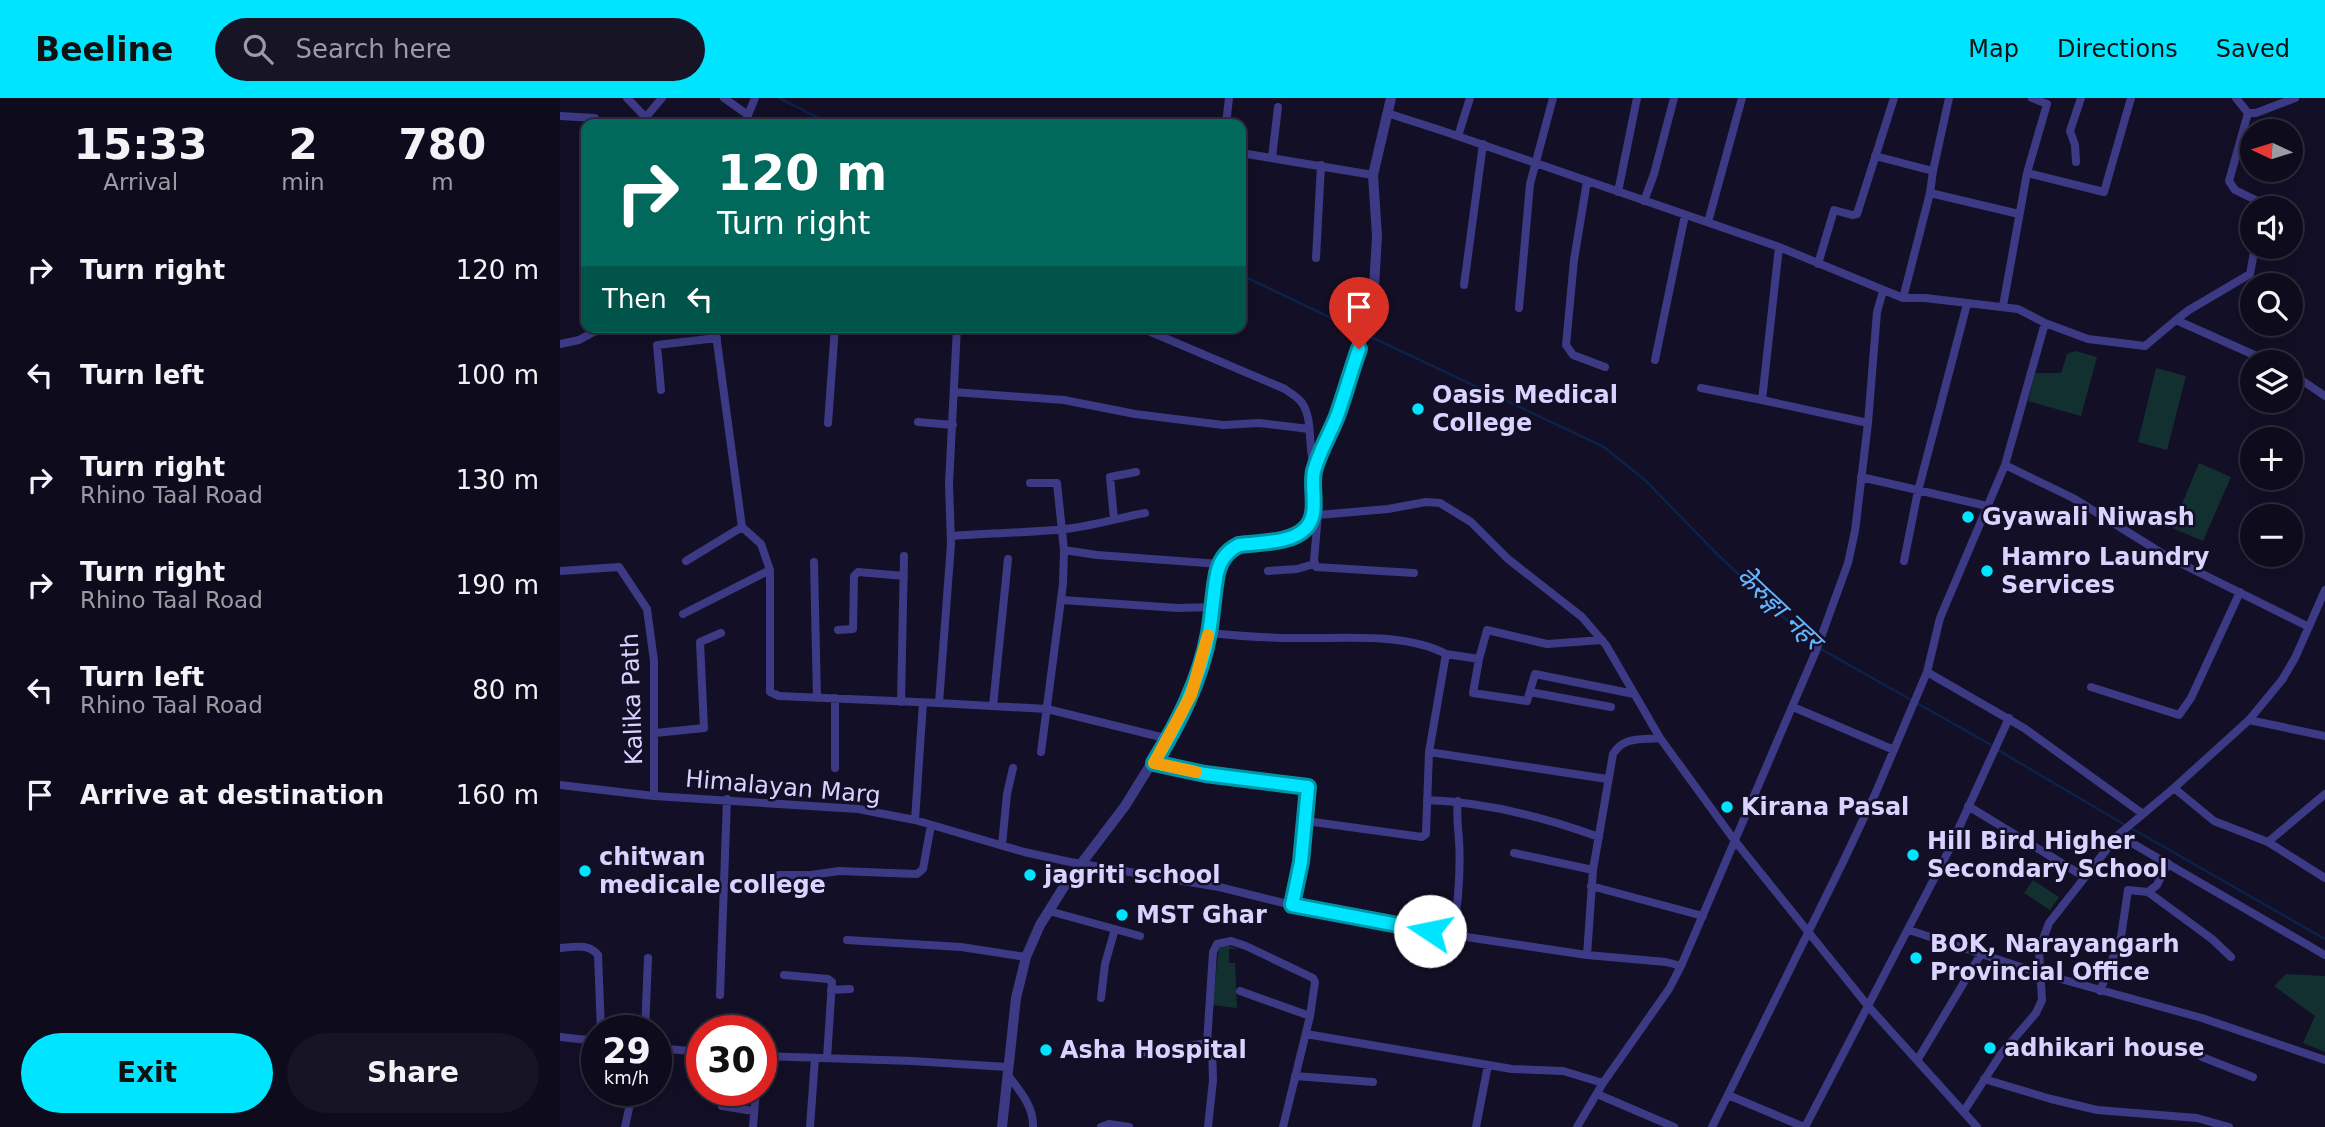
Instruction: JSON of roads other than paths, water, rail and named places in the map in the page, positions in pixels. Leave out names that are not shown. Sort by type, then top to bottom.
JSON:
[{"type":"street","points":[[627,98],[647,119]]},
{"type":"street","points":[[650,119],[662,98]]},
{"type":"street","points":[[724,98],[748,115],[755,98]]},
{"type":"street","points":[[1227,119],[1229,98]]},
{"type":"street","points":[[1314,565],[1316,514],[1312,487],[1315,469],[1337,417],[1365,332],[1374,288],[1377,259],[1373,175],[1391,98]]},
{"type":"street","points":[[1458,136],[1470,98]]},
{"type":"street","points":[[1519,308],[1528,205],[1535,163],[1553,98]]},
{"type":"street","points":[[1618,192],[1637,98]]},
{"type":"street","points":[[1644,201],[1674,98]]},
{"type":"street","points":[[1708,222],[1742,98]]},
{"type":"street","points":[[1818,264],[1834,209],[1857,214],[1894,98]]},
{"type":"street","points":[[1903,298],[1930,193],[1949,98]]},
{"type":"street","points":[[2003,306],[2027,173],[2047,104],[2032,98]]},
{"type":"street","points":[[2076,162],[2075,145],[2070,131],[2081,98]]},
{"type":"street","points":[[2027,173],[2104,192],[2132,98]]},
{"type":"street","points":[[2236,98],[2248,113]]},
{"type":"street","points":[[2248,113],[2256,113],[2295,98]]},
{"type":"street","points":[[1272,158],[1278,107]]},
{"type":"street","points":[[2248,113],[2229,181],[2235,190],[2248,196]]},
{"type":"street","points":[[1387,114],[1483,144],[1779,247],[1903,298],[2018,309],[2045,323],[2088,339],[2145,346],[2189,310],[2250,274],[2253,259]]},
{"type":"street","points":[[560,116],[594,119]]},
{"type":"street","points":[[1464,285],[1483,144]]},
{"type":"street","points":[[1246,154],[1373,175]]},
{"type":"street","points":[[1875,156],[1933,171]]},
{"type":"street","points":[[1317,258],[1321,165]]},
{"type":"street","points":[[1587,181],[1574,260],[1566,345],[1573,355],[1605,367]]},
{"type":"street","points":[[1930,193],[2019,214]]},
{"type":"street","points":[[1655,360],[1685,215]]},
{"type":"street","points":[[1762,401],[1779,247]]},
{"type":"street","points":[[1577,1127],[1603,1083],[1669,989],[1681,966],[1818,646],[1853,545],[1868,423],[1870,371],[1877,312],[1883,291]]},
{"type":"street","points":[[1903,561],[1918,491],[1967,303]]},
{"type":"street","points":[[2176,320],[2243,350]]},
{"type":"street","points":[[1713,1127],[1844,860],[1913,706],[1927,672],[1940,618],[2005,465],[2045,323]]},
{"type":"street","points":[[560,344],[579,340],[592,333]]},
{"type":"street","points":[[716,333],[742,527],[761,544],[770,570],[770,692],[779,696],[1047,709],[1169,738]]},
{"type":"street","points":[[828,423],[835,333]]},
{"type":"street","points":[[939,703],[951,536],[949,484],[957,333]]},
{"type":"street","points":[[1153,333],[1285,389],[1303,404],[1309,429],[1311,461],[1315,469]]},
{"type":"street","points":[[661,390],[657,345],[717,338]]},
{"type":"street","points":[[2303,381],[2325,396]]},
{"type":"street","points":[[1701,388],[1868,423]]},
{"type":"street","points":[[954,392],[1055,399],[1135,414],[1223,425],[1259,423],[1309,429]]},
{"type":"street","points":[[918,422],[953,425]]},
{"type":"street","points":[[2005,465],[2073,498],[2168,556],[2309,627]]},
{"type":"street","points":[[1114,519],[1110,477],[1136,472]]},
{"type":"street","points":[[1861,477],[1987,506]]},
{"type":"street","points":[[1031,483],[1057,483],[1065,550],[1062,600],[1041,752]]},
{"type":"street","points":[[1316,514],[1388,509],[1426,502],[1447,505],[1471,522],[1508,559],[1581,617],[1602,640],[1660,738],[1735,841],[1868,1006],[1977,1127]]},
{"type":"street","points":[[951,536],[1063,529],[1095,525],[1145,513]]},
{"type":"street","points":[[1002,1127],[1016,998],[1026,957],[1049,911],[1154,763],[1191,695],[1209,633],[1220,564],[1227,552],[1239,545],[1298,535],[1316,514]]},
{"type":"street","points":[[686,561],[742,527]]},
{"type":"street","points":[[1065,550],[1097,555],[1220,564]]},
{"type":"street","points":[[901,702],[904,556]]},
{"type":"street","points":[[993,706],[1008,559]]},
{"type":"street","points":[[814,562],[817,698]]},
{"type":"street","points":[[1268,571],[1314,565],[1319,568],[1415,573]]},
{"type":"street","name":"Kalika Path","points":[[560,571],[619,567],[647,609],[654,661],[654,796]]},
{"type":"street","points":[[683,614],[770,570]]},
{"type":"street","points":[[838,630],[853,629],[854,576],[858,572],[904,576]]},
{"type":"street","points":[[1964,1111],[2001,1054],[2036,1013],[2042,1000],[2039,950],[2045,931],[2083,876],[2120,833],[2174,789],[2249,720],[2282,680],[2325,590]]},
{"type":"street","points":[[2091,687],[2179,715],[2191,698],[2240,592]]},
{"type":"street","points":[[1062,600],[1178,608],[1212,607]]},
{"type":"street","points":[[1602,640],[1547,644],[1487,630],[1473,693],[1527,701],[1535,674],[1634,694]]},
{"type":"street","points":[[655,733],[704,728],[700,642],[721,633]]},
{"type":"street","points":[[1209,633],[1268,638],[1401,640],[1429,645],[1446,654],[1479,659]]},
{"type":"street","points":[[1306,821],[1422,837],[1426,834],[1429,752],[1446,654]]},
{"type":"street","points":[[1927,672],[2009,718],[2143,814]]},
{"type":"street","points":[[1530,692],[1611,707]]},
{"type":"street","points":[[835,698],[835,768]]},
{"type":"street","points":[[915,820],[923,702]]},
{"type":"street","points":[[1793,707],[1894,750]]},
{"type":"street","points":[[1728,1095],[1804,1127],[1947,855],[2009,718]]},
{"type":"street","points":[[2249,720],[2325,736]]},
{"type":"street","points":[[1587,955],[1592,870],[1613,754],[1619,745],[1630,740],[1660,738]]},
{"type":"street","points":[[1429,752],[1607,779]]},
{"type":"street","points":[[1154,763],[1205,774],[1308,787],[1301,862],[1292,905]]},
{"type":"street","points":[[1002,845],[1007,794],[1013,768]]},
{"type":"street","name":"Himalayan Marg","points":[[560,785],[654,796],[858,809],[915,820],[1082,864],[1219,887],[1292,905],[1453,935],[1681,966]]},
{"type":"street","points":[[2174,789],[2214,821],[2268,842],[2325,878]]},
{"type":"street","points":[[2268,842],[2325,794]]},
{"type":"street","points":[[720,995],[727,799]]},
{"type":"street","points":[[1427,800],[1458,801],[1496,807],[1599,837]]},
{"type":"street","points":[[1453,935],[1460,891],[1456,816],[1458,801]]},
{"type":"street","points":[[1968,806],[2083,876]]},
{"type":"street","points":[[779,874],[811,875],[839,871],[917,874],[923,869],[931,825]]},
{"type":"street","points":[[2120,833],[2325,955]]},
{"type":"street","points":[[1514,853],[1592,870]]},
{"type":"street","points":[[2148,892],[2158,885],[2168,863]]},
{"type":"street","points":[[1591,886],[1703,916]]},
{"type":"street","points":[[2100,991],[2121,937],[2128,890],[2148,892],[2212,939],[2231,957]]},
{"type":"street","points":[[1049,911],[1140,936]]},
{"type":"street","points":[[1101,998],[1105,964],[1115,929]]},
{"type":"street","points":[[1909,930],[2039,973],[2202,1018],[2325,1060]]},
{"type":"street","points":[[847,940],[971,948],[1026,957]]},
{"type":"street","points":[[1207,1043],[1213,952],[1217,944],[1231,941],[1246,946],[1313,978],[1315,991],[1310,1016],[1283,1127]]},
{"type":"street","points":[[560,948],[587,947],[594,949],[598,955],[600,1015]]},
{"type":"street","points":[[1918,1059],[1981,954]]},
{"type":"street","points":[[646,1015],[648,958]]},
{"type":"street","points":[[784,975],[828,979],[832,982],[827,1058]]},
{"type":"street","points":[[831,990],[850,989]]},
{"type":"street","points":[[1240,991],[1310,1016]]},
{"type":"street","points":[[1306,1034],[1512,1069],[1563,1071],[1603,1083]]},
{"type":"street","points":[[560,1037],[581,1039]]},
{"type":"street","points":[[1139,1053],[1207,1043],[1212,1047],[1214,1062],[1208,1127]]},
{"type":"street","points":[[777,1057],[1007,1070]]},
{"type":"street","points":[[2202,1057],[2253,1077]]},
{"type":"street","points":[[810,1127],[815,1058]]},
{"type":"street","points":[[1476,1127],[1488,1065]]},
{"type":"street","points":[[1007,1070],[1027,1101],[1033,1127]]},
{"type":"street","points":[[1295,1076],[1373,1082]]},
{"type":"street","points":[[1984,1079],[2051,1100],[2097,1110],[2229,1127]]},
{"type":"street","points":[[1597,1094],[1674,1127]]},
{"type":"street","points":[[625,1127],[630,1106]]},
{"type":"street","points":[[722,1106],[753,1111]]},
{"type":"street","points":[[752,1127],[754,1106]]},
{"type":"street","points":[[1101,1127],[1108,1124],[1129,1127]]},
{"type":"waterway","name":"केेरुङ्गा नहर","points":[[779,98],[821,119]]},
{"type":"waterway","name":"केेरुङ्गा नहर","points":[[1246,277],[1361,332]]},
{"type":"waterway","name":"केेरुङ्गा नहर","points":[[1367,335],[1604,447],[1645,480],[1716,553],[1812,644],[1993,746]]},
{"type":"waterway","name":"केेरुङ्गा नहर","points":[[1998,750],[2125,825]]},
{"type":"waterway","name":"केेरुङ्गा नहर","points":[[2131,828],[2325,939]]},
{"type":"place","name":"Oasis Medical College","points":[[1418,409]]},
{"type":"place","name":"Gyawali Niwash","points":[[1968,517]]},
{"type":"place","name":"Hamro Laundry Services","points":[[1987,571]]},
{"type":"place","name":"Kirana Pasal","points":[[1727,807]]},
{"type":"place","name":"Hill Bird Higher Secondary School","points":[[1913,855]]},
{"type":"place","name":"chitwan medicale college","points":[[585,871]]},
{"type":"place","name":"jagriti school","points":[[1030,875]]},
{"type":"place","name":"MST Ghar","points":[[1122,915]]},
{"type":"place","name":"BOK, Narayangarh Provincial Office","points":[[1916,958]]},
{"type":"place","name":"adhikari house","points":[[1990,1048]]},
{"type":"place","name":"Asha Hospital","points":[[1046,1050]]}]
